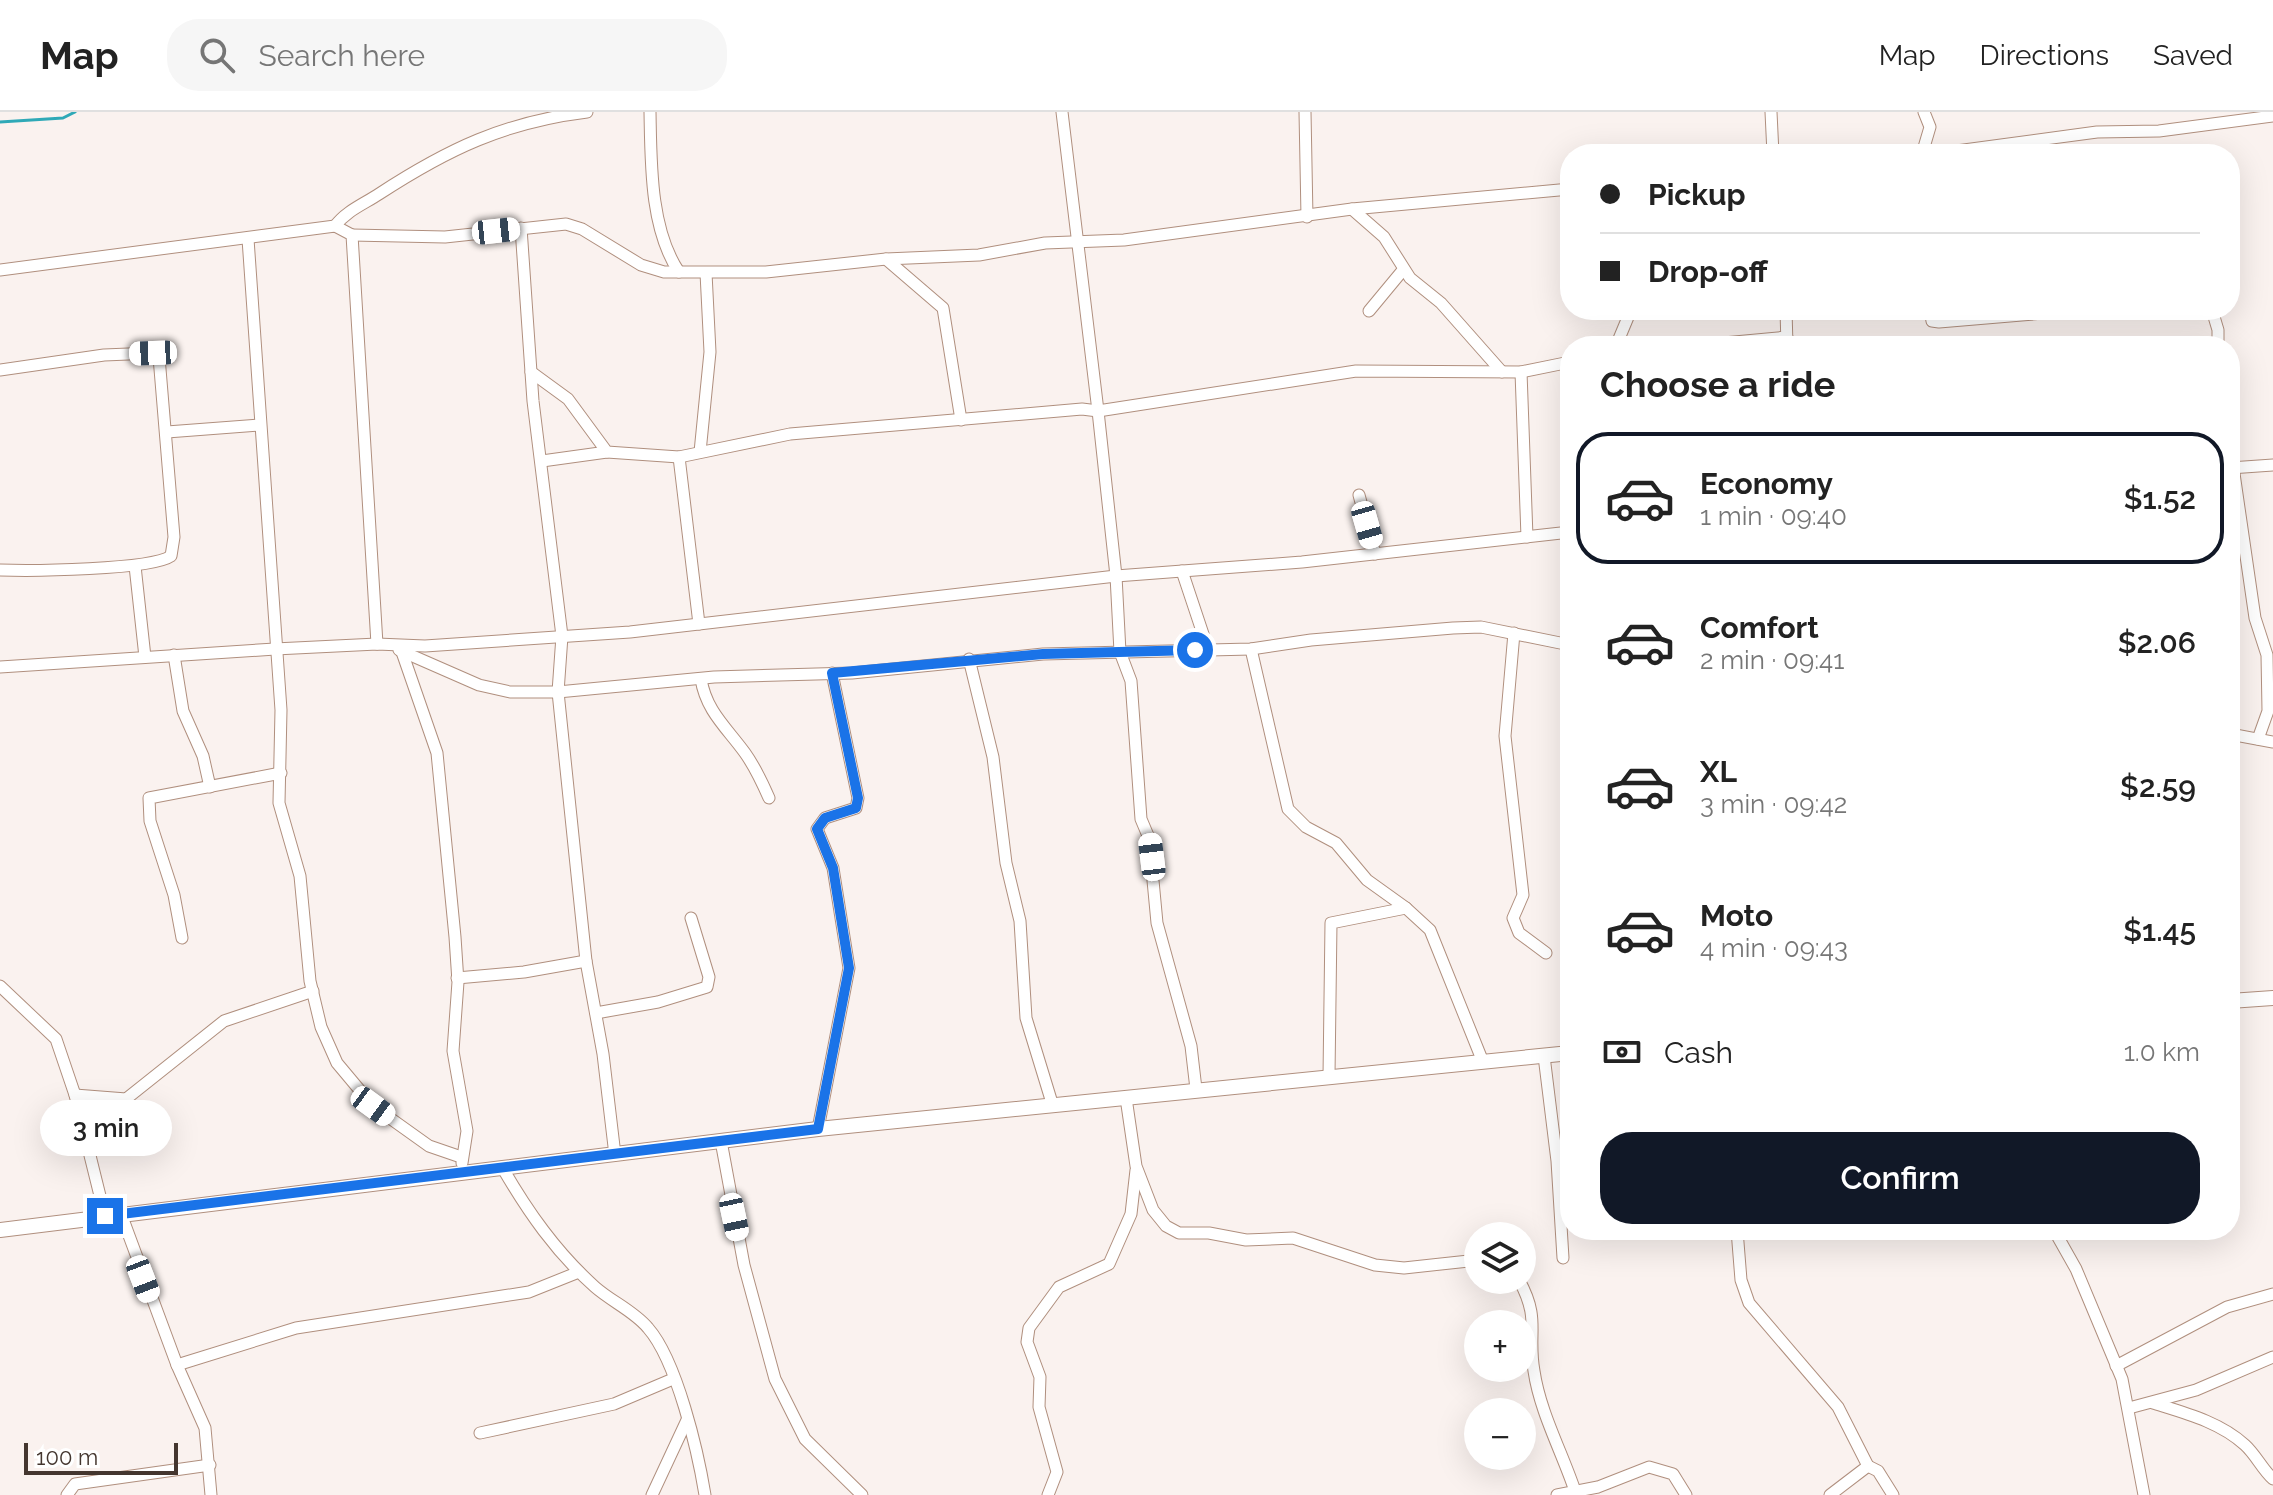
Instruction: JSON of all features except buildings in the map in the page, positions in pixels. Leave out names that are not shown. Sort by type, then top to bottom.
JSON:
[{"type":"street","points":[[335,226],[347,214],[426,163],[477,137],[557,114],[587,112]]},
{"type":"street","points":[[650,112],[651,156],[665,244],[679,272]]},
{"type":"street","points":[[1062,112],[1116,576],[1120,652],[1131,681],[1141,819],[1149,838],[1157,923],[1191,1046],[1196,1089]]},
{"type":"street","points":[[1305,112],[1307,217]]},
{"type":"street","points":[[1771,112],[1773,144]]},
{"type":"street","points":[[1924,112],[1930,127],[1925,144]]},
{"type":"street","points":[[2008,144],[2097,132],[2159,131],[2273,116]]},
{"type":"street","points":[[0,270],[335,226],[352,235],[445,237],[573,225],[641,265],[679,272],[766,272],[886,259],[979,255],[1045,243],[1079,243],[1352,209],[1560,190]]},
{"type":"street","points":[[1352,209],[1384,237],[1403,270],[1441,303],[1502,372]]},
{"type":"street","points":[[521,228],[531,372],[562,636],[558,692],[586,961],[615,1155]]},
{"type":"street","points":[[352,235],[377,644]]},
{"type":"street","points":[[248,239],[283,742],[279,803],[302,887],[313,991],[327,1045],[373,1106],[429,1146],[462,1164]]},
{"type":"street","points":[[886,259],[943,308],[961,420]]},
{"type":"street","points":[[1369,311],[1403,270]]},
{"type":"street","points":[[700,452],[710,352],[706,273]]},
{"type":"street","points":[[1932,320],[1962,320]]},
{"type":"street","points":[[0,370],[104,355],[153,353],[161,361],[174,547],[165,560],[135,566],[0,570]]},
{"type":"street","points":[[542,461],[607,452],[679,457],[790,434],[1098,411],[1356,371],[1521,372],[1560,364]]},
{"type":"street","points":[[531,372],[568,399],[607,452]]},
{"type":"street","points":[[1521,372],[1527,537]]},
{"type":"street","points":[[167,432],[260,425]]},
{"type":"street","points":[[679,457],[699,624]]},
{"type":"street","points":[[2240,467],[2273,465]]},
{"type":"street","points":[[1359,495],[1375,554]]},
{"type":"street","points":[[2240,520],[2255,618],[2267,655],[2268,711],[2258,739]]},
{"type":"street","points":[[399,650],[699,624],[1116,576],[1375,554],[1560,533]]},
{"type":"street","points":[[135,566],[145,657]]},
{"type":"street","points":[[1182,571],[1208,649]]},
{"type":"street","points":[[0,667],[377,644],[399,650],[499,692],[558,692],[701,679],[832,673],[969,659],[1251,649],[1311,640],[1453,628],[1481,627],[1560,643]]},
{"type":"street","points":[[1514,633],[1505,736],[1523,895],[1513,918],[1519,933],[1546,953]]},
{"type":"street","points":[[1251,649],[1279,780],[1292,815],[1336,843],[1367,880],[1430,930],[1483,1062]]},
{"type":"street","points":[[399,650],[437,753],[457,978],[453,1051],[467,1131],[462,1164]]},
{"type":"street","points":[[174,655],[183,711],[203,756],[210,787]]},
{"type":"street","points":[[969,659],[993,757],[1006,863],[1020,921],[1026,1018],[1052,1103]]},
{"type":"street","points":[[818,1129],[849,968],[833,868],[817,829],[825,818],[856,808],[858,798],[832,673]]},
{"type":"street","points":[[701,679],[715,718],[748,757],[769,798]]},
{"type":"street","points":[[2240,736],[2273,742]]},
{"type":"street","points":[[182,938],[174,895],[150,821],[148,803],[154,796],[281,773]]},
{"type":"street","points":[[1329,1076],[1331,923],[1406,908]]},
{"type":"street","points":[[596,1013],[658,1002],[707,987],[709,977],[691,918]]},
{"type":"street","points":[[457,978],[524,972],[586,961]]},
{"type":"street","points":[[0,986],[56,1039],[75,1095],[105,1216]]},
{"type":"street","points":[[75,1095],[126,1099],[224,1021],[313,991]]},
{"type":"street","points":[[2240,1000],[2273,998]]},
{"type":"street","points":[[0,1230],[462,1164],[502,1167],[1052,1103],[1560,1054]]},
{"type":"street","points":[[1544,1056],[1560,1210]]},
{"type":"street","points":[[1126,1098],[1136,1166],[1153,1210],[1166,1226],[1179,1233],[1209,1233],[1246,1240],[1293,1238],[1375,1265],[1404,1268],[1464,1262]]},
{"type":"street","points":[[721,1141],[744,1265],[775,1379],[805,1439],[862,1495]]},
{"type":"street","points":[[1048,1495],[1057,1472],[1039,1407],[1040,1377],[1027,1342],[1029,1328],[1059,1287],[1099,1272],[1109,1264],[1131,1214],[1136,1166]]},
{"type":"street","points":[[502,1167],[527,1212],[579,1272],[647,1326],[658,1340],[687,1419],[705,1495]]},
{"type":"street","points":[[121,1214],[177,1365],[205,1428],[211,1495]]},
{"type":"street","points":[[1562,1240],[1563,1258]]},
{"type":"street","points":[[1738,1240],[1741,1280],[1749,1303],[1838,1407],[1868,1466],[1878,1471],[1893,1495]]},
{"type":"street","points":[[2060,1240],[2076,1269],[2116,1366],[2129,1408],[2144,1495]]},
{"type":"street","points":[[177,1365],[296,1328],[529,1292],[579,1272]]},
{"type":"street","points":[[1526,1294],[1534,1312],[1533,1368],[1539,1396],[1575,1491]]},
{"type":"street","points":[[2116,1366],[2155,1348],[2227,1307],[2273,1294]]},
{"type":"street","points":[[2129,1408],[2207,1386],[2273,1357]]},
{"type":"street","points":[[480,1433],[614,1404],[673,1379]]},
{"type":"street","points":[[2153,1403],[2215,1424],[2231,1434],[2250,1449],[2273,1479]]},
{"type":"street","points":[[652,1495],[687,1419]]},
{"type":"street","points":[[67,1495],[75,1484],[210,1465]]},
{"type":"street","points":[[1830,1495],[1863,1473],[1868,1466]]},
{"type":"street","points":[[1557,1495],[1598,1487],[1649,1467],[1673,1474],[1686,1495]]},
{"type":"waterway","points":[[0,122],[63,118],[75,112]]},
{"type":"route","points":[[105,1216],[818,1129],[849,958],[833,868],[817,829],[820,821],[856,808],[858,804],[832,673],[1043,654],[1195,650]]}]
